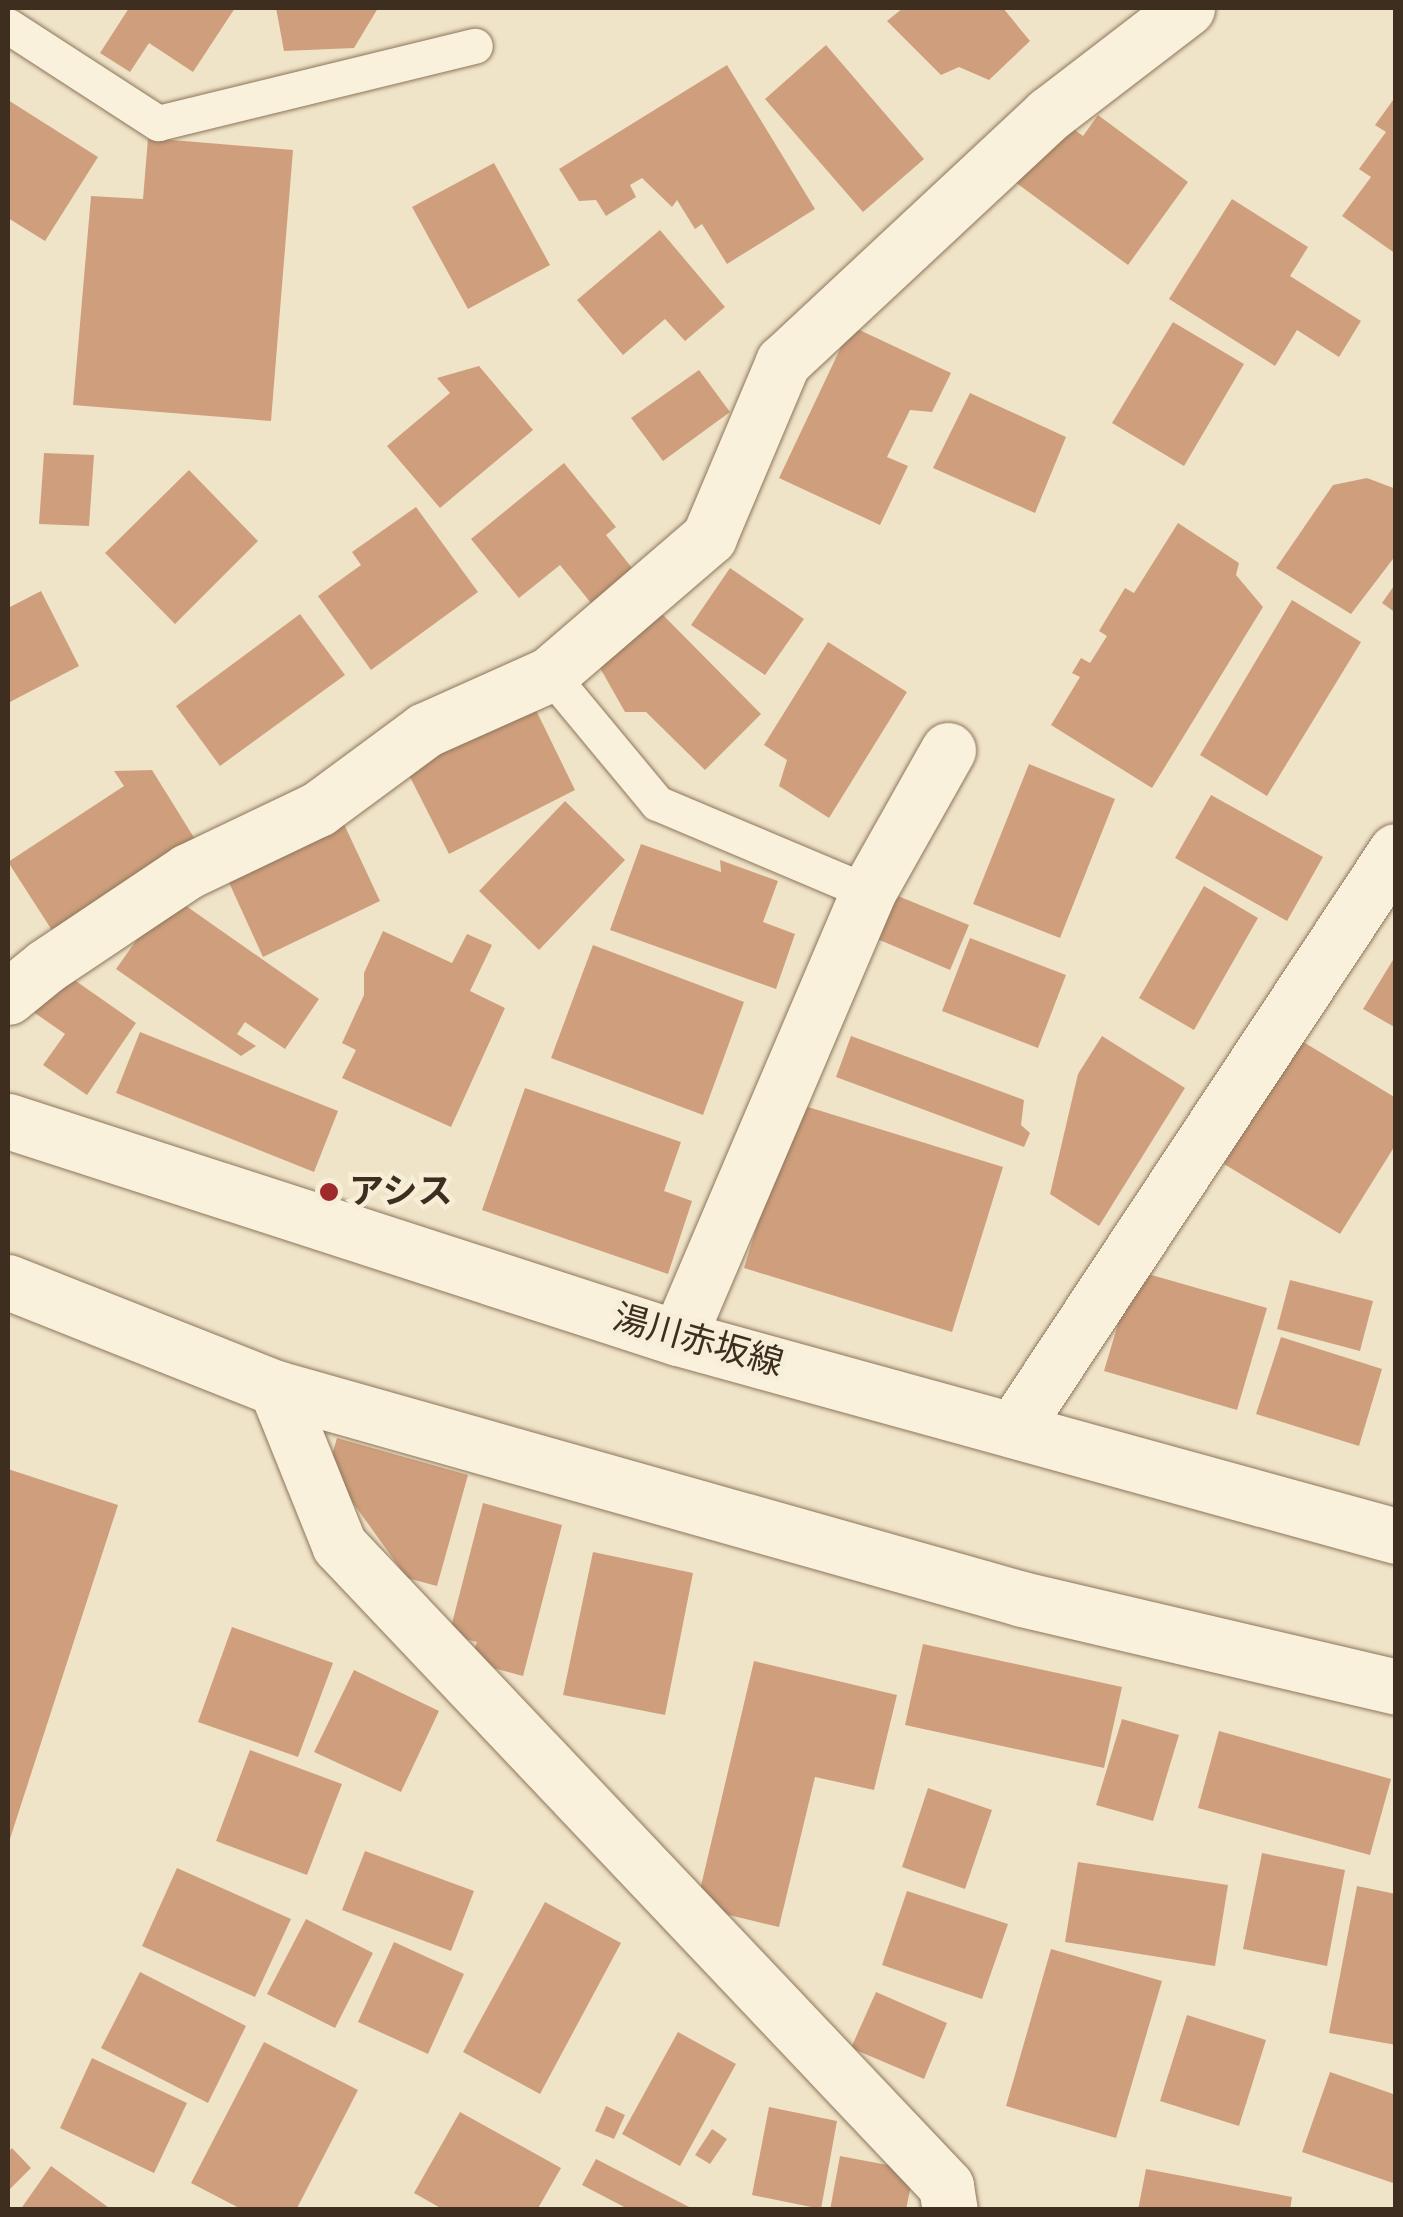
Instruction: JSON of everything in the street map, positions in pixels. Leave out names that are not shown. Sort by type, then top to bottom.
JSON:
[{"type":"street","points":[[8,996],[188,871],[318,808],[424,730],[550,674],[709,536],[783,362],[1049,114],[1187,8]]},
{"type":"street","points":[[678,1338],[868,892],[948,750]]},
{"type":"street","points":[[1013,1430],[1396,851]]},
{"type":"street","name":"湯川赤坂線","points":[[8,1120],[678,1338],[1396,1536]]},
{"type":"street","points":[[8,1282],[276,1388],[1022,1598],[1396,1687]]},
{"type":"street","points":[[276,1388],[340,1545],[946,2186],[950,2210]]},
{"type":"lane","points":[[8,26],[158,123],[475,46]]},
{"type":"lane","points":[[550,674],[657,803],[868,892]]},
{"type":"building","points":[[129,8],[235,8],[193,72],[149,43],[130,72],[100,53]]},
{"type":"building","points":[[276,8],[378,8],[354,48],[284,51]]},
{"type":"building","points":[[903,8],[1003,8],[1030,41],[989,80],[959,67],[941,75],[887,21]]},
{"type":"building","points":[[826,45],[924,159],[863,212],[765,99]]},
{"type":"building","points":[[727,65],[815,209],[727,264],[702,224],[695,229],[677,200],[672,207],[642,178],[630,185],[636,197],[606,216],[596,200],[579,201],[559,169]]},
{"type":"building","points":[[1396,96],[1396,254],[1342,216],[1371,177],[1359,169],[1386,132],[1375,125]]},
{"type":"building","points":[[8,100],[98,157],[45,241],[8,218]]},
{"type":"building","points":[[1098,115],[1188,182],[1128,265],[1015,182],[1061,120],[1083,136]]},
{"type":"building","points":[[148,138],[293,150],[271,421],[73,405],[91,196],[143,199]]},
{"type":"building","points":[[494,163],[550,265],[468,309],[412,207]]},
{"type":"building","points":[[1232,199],[1308,247],[1290,276],[1361,321],[1339,357],[1297,330],[1275,366],[1169,299]]},
{"type":"building","points":[[660,230],[725,307],[685,341],[665,319],[623,355],[577,300]]},
{"type":"building","points":[[1173,322],[1244,364],[1184,466],[1112,423]]},
{"type":"building","points":[[851,326],[951,373],[932,412],[910,410],[887,457],[908,466],[880,525],[779,478]]},
{"type":"building","points":[[479,366],[533,430],[440,508],[387,446],[450,393],[437,378]]},
{"type":"building","points":[[699,370],[730,412],[663,461],[631,418]]},
{"type":"building","points":[[970,393],[1066,437],[1035,513],[933,468]]},
{"type":"building","points":[[44,453],[94,455],[89,526],[39,524]]},
{"type":"building","points":[[564,463],[616,527],[606,535],[632,568],[591,603],[560,565],[519,598],[471,539]]},
{"type":"building","points":[[189,470],[258,541],[175,624],[105,553]]},
{"type":"building","points":[[1367,478],[1396,489],[1396,555],[1351,614],[1276,568],[1333,485]]},
{"type":"building","points":[[416,507],[478,592],[371,670],[318,596],[361,565],[352,552]]},
{"type":"building","points":[[1178,523],[1239,563],[1236,575],[1263,607],[1152,788],[1051,725],[1080,677],[1072,673],[1081,658],[1090,663],[1107,636],[1099,631],[1125,588],[1134,593]]},
{"type":"building","points":[[730,568],[804,619],[765,675],[691,625]]},
{"type":"building","points":[[1396,583],[1396,613],[1382,603]]},
{"type":"building","points":[[41,591],[79,666],[8,703],[8,608]]},
{"type":"building","points":[[1292,600],[1361,642],[1267,796],[1200,755]]},
{"type":"building","points":[[660,612],[761,714],[705,770],[646,712],[625,712],[591,652]]},
{"type":"building","points":[[300,614],[345,675],[220,766],[176,706]]},
{"type":"building","points":[[828,642],[907,692],[829,818],[779,786],[787,760],[764,745]]},
{"type":"building","points":[[533,704],[575,790],[449,854],[406,769]]},
{"type":"building","points":[[1029,764],[1115,799],[1060,938],[973,904]]},
{"type":"building","points":[[152,770],[198,844],[55,935],[8,862],[124,786],[114,771]]},
{"type":"building","points":[[1211,795],[1323,857],[1287,921],[1175,858]]},
{"type":"building","points":[[565,801],[625,860],[539,950],[479,891]]},
{"type":"building","points":[[343,822],[380,901],[263,957],[226,876]]},
{"type":"building","points":[[641,844],[721,872],[720,860],[778,881],[763,922],[795,934],[776,989],[610,930]]},
{"type":"building","points":[[1204,886],[1258,918],[1194,1030],[1139,998]]},
{"type":"building","points":[[169,894],[319,999],[285,1049],[245,1022],[237,1034],[256,1046],[241,1056],[116,969]]},
{"type":"building","points":[[893,894],[969,925],[950,970],[875,938]]},
{"type":"building","points":[[383,931],[452,963],[467,934],[492,945],[470,991],[505,1008],[451,1127],[342,1078],[356,1050],[342,1043],[364,995],[364,973]]},
{"type":"building","points":[[970,938],[1066,975],[1038,1048],[942,1011]]},
{"type":"building","points":[[593,945],[744,1002],[703,1115],[551,1058]]},
{"type":"building","points":[[1396,955],[1396,1028],[1363,1009]]},
{"type":"building","points":[[60,970],[136,1023],[87,1095],[43,1065],[65,1034],[32,1011]]},
{"type":"building","points":[[140,1032],[338,1111],[314,1172],[116,1093]]},
{"type":"building","points":[[851,1036],[1024,1100],[1021,1125],[1030,1133],[1024,1147],[836,1077]]},
{"type":"building","points":[[1102,1036],[1185,1088],[1099,1226],[1050,1194],[1078,1074]]},
{"type":"building","points":[[1300,1040],[1396,1098],[1396,1144],[1340,1234],[1224,1164]]},
{"type":"building","points":[[525,1088],[681,1142],[664,1191],[692,1201],[668,1274],[482,1210]]},
{"type":"building","points":[[795,1103],[1003,1167],[952,1332],[744,1268]]},
{"type":"building","points":[[1134,1270],[1267,1308],[1237,1410],[1104,1371]]},
{"type":"building","points":[[1290,1280],[1373,1301],[1360,1351],[1277,1329]]},
{"type":"building","points":[[1281,1337],[1382,1369],[1359,1446],[1256,1414]]},
{"type":"building","points":[[337,1438],[468,1475],[437,1586],[407,1578],[328,1468]]},
{"type":"building","points":[[8,1469],[118,1505],[8,1845]]},
{"type":"building","points":[[483,1503],[562,1525],[523,1676],[470,1662],[477,1642],[449,1635]]},
{"type":"building","points":[[593,1552],[693,1573],[665,1715],[563,1695]]},
{"type":"building","points":[[232,1627],[333,1663],[298,1757],[198,1722]]},
{"type":"building","points":[[923,1644],[1122,1687],[1104,1768],[905,1725]]},
{"type":"building","points":[[754,1661],[897,1695],[874,1790],[815,1777],[779,1927],[696,1907]]},
{"type":"building","points":[[354,1670],[439,1711],[401,1792],[314,1752]]},
{"type":"building","points":[[1122,1719],[1179,1735],[1153,1821],[1096,1805]]},
{"type":"building","points":[[1219,1731],[1391,1779],[1370,1855],[1198,1808]]},
{"type":"building","points":[[250,1750],[342,1784],[307,1875],[216,1841]]},
{"type":"building","points":[[928,1788],[992,1810],[965,1889],[902,1867]]},
{"type":"building","points":[[365,1851],[474,1891],[451,1951],[342,1910]]},
{"type":"building","points":[[1262,1853],[1345,1870],[1327,1966],[1243,1949]]},
{"type":"building","points":[[1078,1862],[1228,1885],[1215,1966],[1065,1942]]},
{"type":"building","points":[[177,1868],[291,1919],[255,1997],[142,1946]]},
{"type":"building","points":[[1357,1886],[1396,1894],[1396,2045],[1329,2033]]},
{"type":"building","points":[[907,1891],[1008,1924],[982,1999],[882,1965]]},
{"type":"building","points":[[545,1902],[621,1943],[540,2094],[463,2052]]},
{"type":"building","points":[[306,1919],[373,1953],[335,2028],[267,1994]]},
{"type":"building","points":[[394,1942],[464,1974],[428,2054],[358,2022]]},
{"type":"building","points":[[1051,1949],[1162,1981],[1116,2138],[1006,2106]]},
{"type":"building","points":[[140,1972],[246,2026],[208,2103],[101,2048]]},
{"type":"building","points":[[876,1992],[947,2023],[924,2079],[851,2048]]},
{"type":"building","points":[[1187,2015],[1266,2040],[1239,2126],[1160,2101]]},
{"type":"building","points":[[678,2032],[736,2064],[680,2166],[622,2134]]},
{"type":"building","points":[[264,2042],[358,2090],[296,2210],[243,2210],[191,2183]]},
{"type":"building","points":[[92,2058],[187,2103],[154,2173],[60,2128]]},
{"type":"building","points":[[1330,2072],[1396,2095],[1396,2184],[1302,2152]]},
{"type":"building","points":[[606,2106],[625,2115],[614,2139],[595,2131]]},
{"type":"building","points":[[769,2107],[837,2121],[821,2209],[752,2195]]},
{"type":"building","points":[[460,2112],[561,2168],[537,2210],[444,2210],[414,2193]]},
{"type":"building","points":[[712,2129],[727,2139],[710,2164],[695,2155]]},
{"type":"building","points":[[12,2148],[31,2168],[8,2191],[8,2153]]},
{"type":"building","points":[[840,2156],[914,2170],[906,2210],[830,2210]]},
{"type":"building","points":[[596,2159],[695,2210],[630,2210],[582,2185]]},
{"type":"building","points":[[51,2166],[112,2210],[20,2210]]},
{"type":"building","points":[[1146,2169],[1292,2197],[1290,2210],[1138,2210]]},
{"type":"place","name":"アシス","points":[[329,1192]]}]
